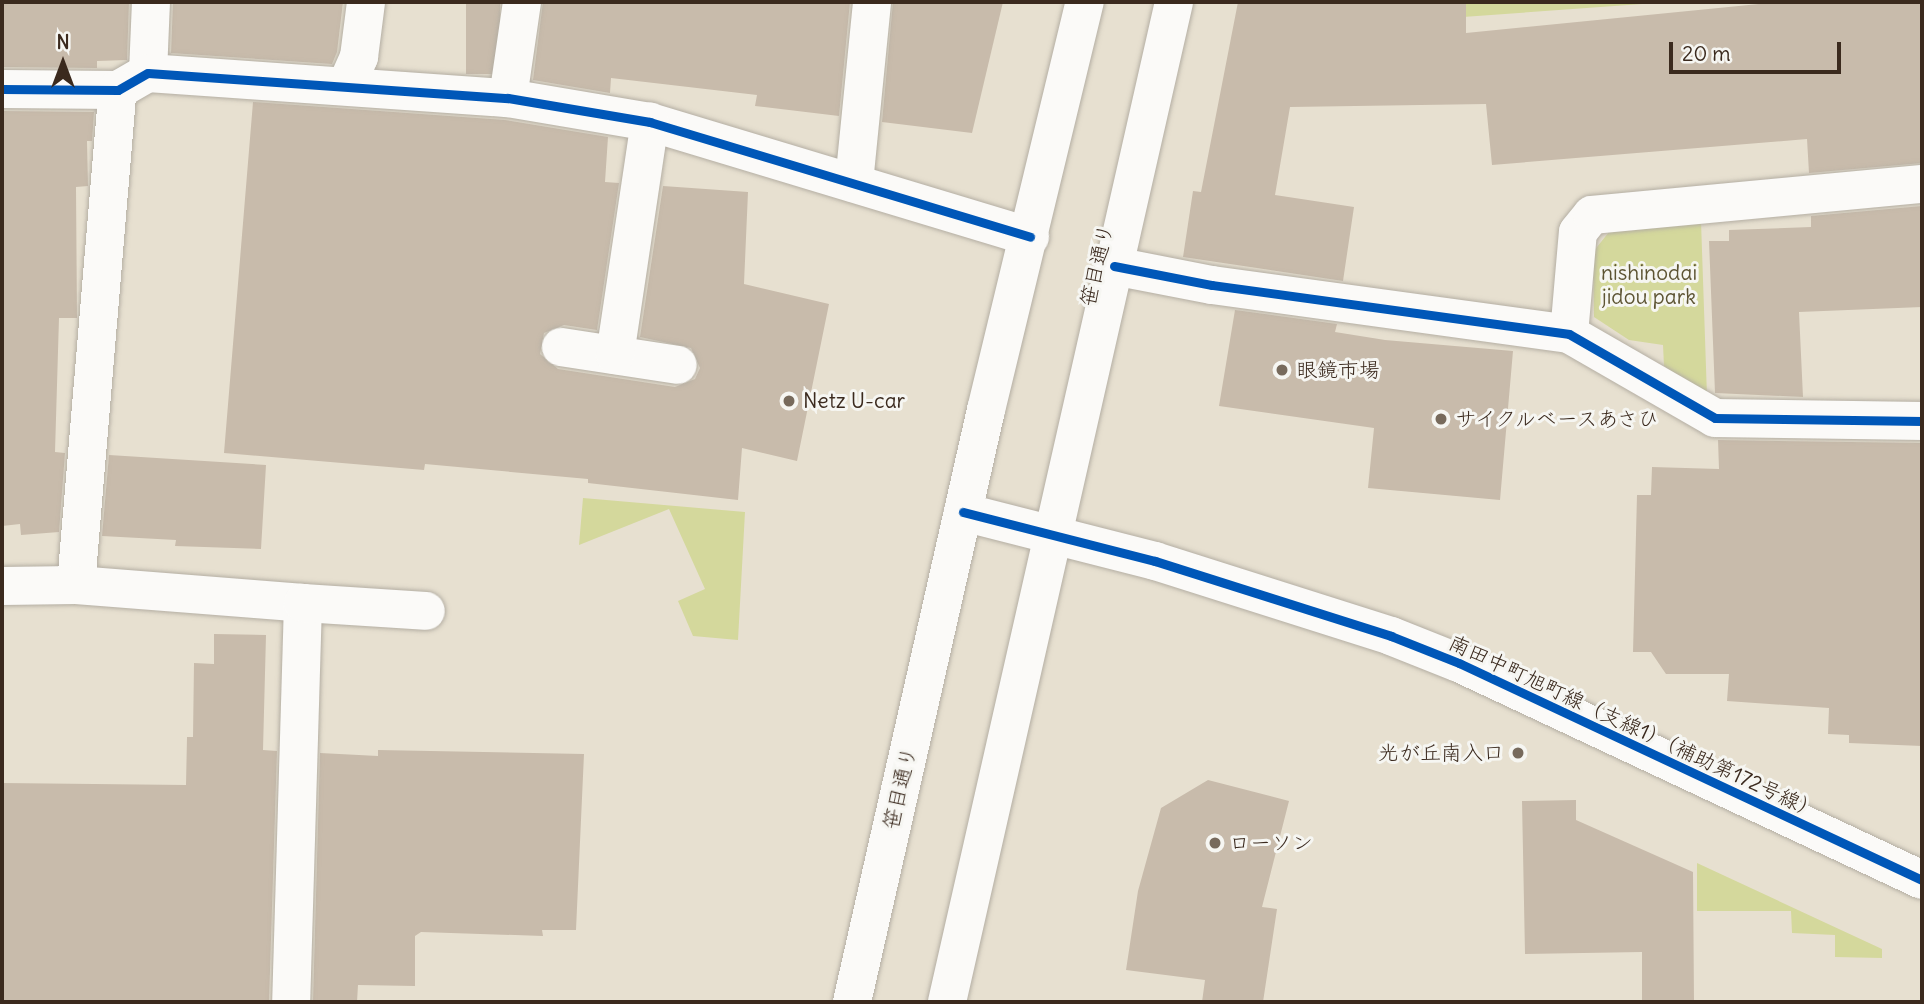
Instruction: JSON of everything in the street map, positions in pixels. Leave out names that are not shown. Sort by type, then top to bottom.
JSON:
[{"type":"street","points":[[76,585],[133,81],[151,2]]},
{"type":"street","points":[[347,84],[359,57],[366,2]]},
{"type":"street","points":[[508,99],[522,2]]},
{"type":"street","points":[[853,183],[872,2]]},
{"type":"street","name":"笹目通り","points":[[852,1002],[962,512],[1085,2]]},
{"type":"street","name":"笹目通り","points":[[947,1002],[1055,537],[1174,2]]},
{"type":"street","points":[[2,89],[133,81],[347,84],[508,99],[650,122],[1030,237]]},
{"type":"street","points":[[615,355],[650,122]]},
{"type":"street","points":[[1569,334],[1578,232],[1592,215],[1922,184]]},
{"type":"street","points":[[1114,266],[1212,285],[1569,334],[1716,418],[1922,421]]},
{"type":"street","points":[[561,347],[678,365]]},
{"type":"street","name":"南田中町旭町線（支線1）（補助第172号線）","points":[[962,512],[1155,561],[1447,659],[1922,880]]},
{"type":"street","points":[[2,586],[76,585],[426,611]]},
{"type":"street","points":[[291,1002],[303,603]]},
{"type":"green space","points":[[1463,2],[1670,2],[1463,17]]},
{"type":"green space","name":"nishinodai jidou park","points":[[1701,221],[1707,396],[1664,366],[1663,345],[1629,340],[1594,317],[1593,252],[1613,227]]},
{"type":"green space","points":[[583,498],[745,512],[738,640],[693,636],[678,601],[705,589],[669,509],[579,545]]},
{"type":"green space","points":[[1697,863],[1882,949],[1882,958],[1835,957],[1835,935],[1792,933],[1791,911],[1697,911]]},
{"type":"building","points":[[2,2],[129,2],[127,60],[97,61],[97,68],[2,67]]},
{"type":"building","points":[[173,2],[343,2],[337,52],[332,64],[171,53]]},
{"type":"building","points":[[466,2],[500,2],[500,74],[466,74]]},
{"type":"building","points":[[543,2],[850,2],[839,116],[755,106],[757,95],[611,78],[610,93],[533,80]]},
{"type":"building","points":[[893,2],[1003,2],[972,133],[882,122]]},
{"type":"building","points":[[1238,2],[1466,2],[1466,33],[1779,2],[1922,2],[1922,163],[1809,173],[1807,139],[1492,165],[1486,104],[1290,107],[1275,195],[1354,207],[1343,281],[1183,257],[1193,191],[1201,192]]},
{"type":"building","points":[[253,102],[505,120],[608,137],[605,182],[619,183],[597,330],[564,325],[544,333],[540,354],[558,369],[675,387],[695,379],[700,368],[691,348],[640,337],[663,186],[748,192],[744,284],[829,304],[797,461],[742,448],[738,500],[588,483],[588,479],[425,464],[424,470],[224,453]]},
{"type":"building","points":[[2,111],[94,112],[92,141],[87,141],[88,186],[76,187],[77,318],[59,318],[55,452],[65,453],[59,532],[21,535],[20,524],[2,526]]},
{"type":"building","points":[[1922,206],[1922,307],[1799,312],[1803,397],[1715,393],[1709,241],[1729,241],[1729,230],[1811,227],[1811,216]]},
{"type":"building","points":[[1235,310],[1337,324],[1335,332],[1385,340],[1513,351],[1500,500],[1368,488],[1374,428],[1219,406]]},
{"type":"building","points":[[1718,440],[1922,443],[1922,746],[1849,743],[1849,735],[1828,734],[1829,708],[1727,701],[1729,674],[1666,674],[1651,652],[1633,652],[1637,495],[1651,495],[1652,467],[1719,469]]},
{"type":"building","points":[[109,455],[266,465],[261,549],[175,546],[176,540],[102,536]]},
{"type":"building","points":[[214,634],[266,635],[263,750],[277,751],[269,1002],[2,1002],[2,783],[186,785],[187,737],[193,737],[194,663],[214,664]]},
{"type":"building","points":[[378,750],[584,754],[576,930],[542,930],[543,936],[421,932],[415,936],[415,986],[358,985],[357,1002],[313,1002],[320,753],[378,756]]},
{"type":"building","points":[[1208,780],[1289,801],[1262,907],[1277,909],[1263,1002],[1202,1002],[1205,980],[1126,970],[1138,891],[1161,808]]},
{"type":"building","points":[[1576,800],[1576,820],[1693,872],[1694,1002],[1642,1002],[1642,952],[1525,954],[1522,801]]},
{"type":"cycle path","points":[[2,89],[118,90],[148,73],[508,98],[650,122],[1030,237]]},
{"type":"cycle path","points":[[1114,266],[1212,285],[1569,334],[1715,418],[1922,421]]},
{"type":"cycle path","points":[[963,512],[1155,561],[1391,636],[1459,663],[1922,880]]},
{"type":"place","name":"眼鏡市場","points":[[1282,370]]},
{"type":"place","name":"Netz U-car","points":[[789,401]]},
{"type":"place","name":"サイクルベースあさひ","points":[[1441,419]]},
{"type":"place","name":"光が丘南入口","points":[[1518,753]]},
{"type":"place","name":"ローソン","points":[[1215,843]]}]
